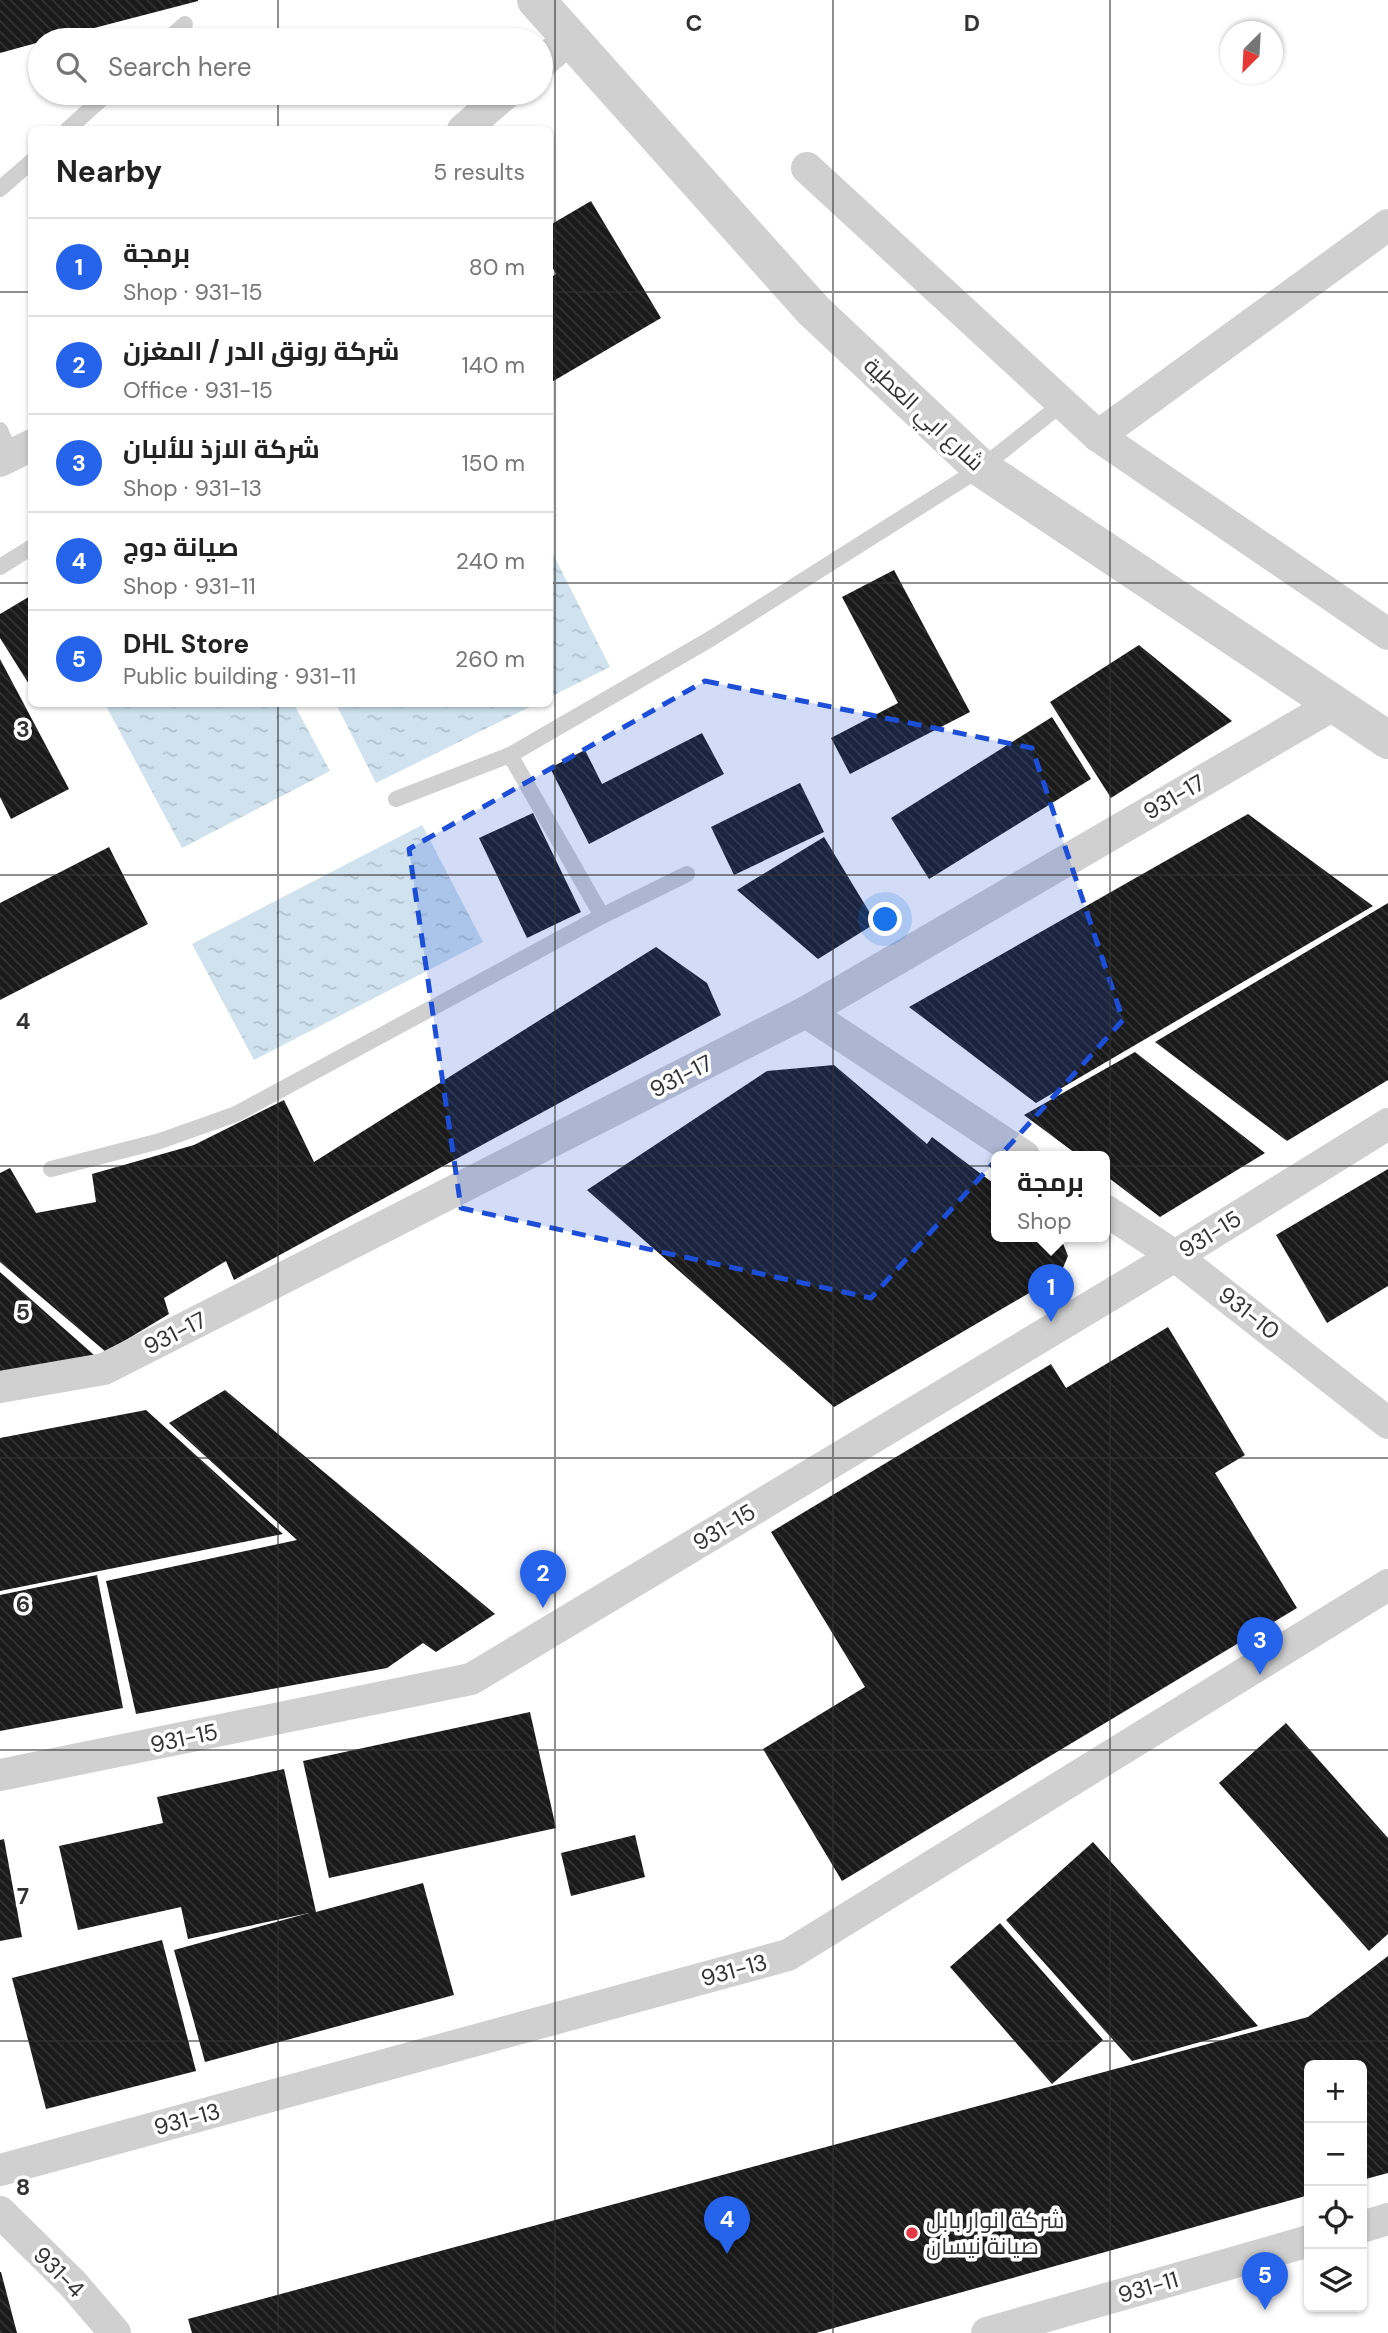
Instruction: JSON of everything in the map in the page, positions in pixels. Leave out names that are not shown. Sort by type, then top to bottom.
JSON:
[{"type":"street","name":"شارع ابي العطية","points":[[536,0],[546,28]]},
{"type":"street","name":"شارع ابي العطية","points":[[555,51],[813,310],[981,468],[1388,740]]},
{"type":"street","points":[[468,126],[492,105]]},
{"type":"street","points":[[807,168],[1098,436],[1388,634]]},
{"type":"street","points":[[1098,436],[1388,225]]},
{"type":"street","name":"931-17","points":[[0,1387],[104,1369],[806,1012],[1335,704]]},
{"type":"street","points":[[806,1012],[1016,1151]]},
{"type":"street","name":"931-15","points":[[0,1775],[471,1679],[1175,1256],[1388,1124]]},
{"type":"street","name":"931-10","points":[[1110,1212],[1175,1256],[1388,1423]]},
{"type":"street","name":"931-13","points":[[0,2170],[788,1955],[1388,1585]]},
{"type":"street","name":"931-4","points":[[0,2213],[74,2286],[115,2333]]},
{"type":"street","points":[[1367,2225],[1388,2219]]},
{"type":"street","name":"931-11","points":[[987,2333],[1304,2243]]},
{"type":"lane","points":[[180,28],[185,24]]},
{"type":"lane","points":[[71,126],[95,105]]},
{"type":"lane","points":[[0,189],[28,164]]},
{"type":"lane","points":[[396,799],[510,755],[712,638],[981,468],[1063,403]]},
{"type":"lane","points":[[0,567],[28,550]]},
{"type":"lane","points":[[510,755],[602,916]]},
{"type":"lane","points":[[51,1168],[160,1141],[236,1114],[602,916],[687,874]]},
{"type":"highlighted area","points":[[705,681],[1032,748],[1123,1020],[871,1298],[461,1208],[409,849]]},
{"type":"water","points":[[553,554],[610,667],[553,696]]},
{"type":"water","points":[[107,707],[296,707],[330,771],[182,848]]},
{"type":"water","points":[[338,707],[530,707],[376,783]]},
{"type":"water","points":[[422,825],[483,942],[254,1060],[192,944]]},
{"type":"building","points":[[0,0],[198,0],[94,28],[28,28],[28,45],[0,53]]},
{"type":"building","points":[[591,201],[661,318],[553,381],[553,276],[556,274],[553,268],[553,223]]},
{"type":"building","points":[[894,570],[970,712],[850,774],[831,738],[898,703],[842,597]]},
{"type":"building","points":[[28,597],[28,683],[0,638],[0,614]]},
{"type":"building","points":[[1139,645],[1232,721],[1111,798],[1050,702]]},
{"type":"building","points":[[0,659],[69,789],[11,819],[0,797]]},
{"type":"building","points":[[1052,717],[1091,779],[929,879],[891,818]]},
{"type":"building","points":[[702,733],[724,774],[589,844],[550,768],[585,750],[602,784]]},
{"type":"building","points":[[800,783],[824,832],[734,875],[711,827]]},
{"type":"building","points":[[533,813],[581,912],[527,938],[479,838]]},
{"type":"building","points":[[1248,814],[1373,906],[1036,1103],[909,1007]]},
{"type":"building","points":[[824,837],[876,923],[818,959],[737,890]]},
{"type":"building","points":[[109,847],[148,924],[0,1000],[0,903]]},
{"type":"building","points":[[1388,903],[1388,1080],[1287,1141],[1155,1042]]},
{"type":"building","points":[[656,947],[707,983],[721,1015],[234,1280],[226,1261],[164,1298],[169,1314],[106,1352],[0,1262],[0,1173],[10,1168],[36,1213],[96,1202],[92,1174],[194,1145],[284,1100],[314,1162]]},
{"type":"building","points":[[1135,1052],[1265,1153],[1160,1217],[1110,1179],[1110,1151],[1072,1151],[1024,1115]]},
{"type":"building","points":[[834,1065],[927,1144],[932,1137],[991,1181],[991,1242],[1062,1242],[1068,1256],[1060,1275],[834,1407],[587,1190],[767,1071]]},
{"type":"building","points":[[1388,1169],[1388,1286],[1327,1323],[1276,1235]]},
{"type":"building","points":[[0,1272],[94,1355],[0,1372]]},
{"type":"building","points":[[1168,1327],[1245,1455],[1215,1473],[1297,1608],[842,1881],[763,1749],[865,1687],[771,1532],[1051,1364],[1066,1388]]},
{"type":"building","points":[[225,1390],[495,1614],[436,1652],[423,1643],[387,1668],[136,1714],[106,1581],[297,1540],[169,1423]]},
{"type":"building","points":[[146,1410],[283,1534],[0,1591],[0,1438]]},
{"type":"building","points":[[97,1575],[123,1708],[0,1731],[0,1595]]},
{"type":"building","points":[[530,1712],[556,1828],[329,1878],[303,1761]]},
{"type":"building","points":[[1286,1723],[1388,1838],[1388,1934],[1369,1951],[1219,1783]]},
{"type":"building","points":[[284,1769],[316,1912],[423,1883],[454,1995],[205,2062],[174,1950],[309,1913],[188,1939],[181,1907],[78,1930],[59,1846],[163,1823],[157,1797]]},
{"type":"building","points":[[635,1835],[645,1877],[571,1896],[561,1853]]},
{"type":"building","points":[[4,1839],[22,1937],[0,1941],[0,1840]]},
{"type":"building","points":[[1093,1842],[1258,2026],[1132,2061],[1006,1920]]},
{"type":"building","points":[[1000,1923],[1103,2040],[1052,2084],[950,1967]]},
{"type":"building","points":[[162,1940],[196,2071],[46,2109],[12,1978]]},
{"type":"building","points":[[1388,1956],[1388,2173],[1367,2179],[1367,2060],[1304,2060],[1304,2196],[816,2333],[192,2333],[188,2319],[1308,2017]]},
{"type":"building","points":[[1,2272],[17,2333],[0,2333]]},
{"type":"place","name":"برمجة","points":[[1051,1322]]},
{"type":"place","name":"شركة رونق الدر / المغزن","points":[[543,1608]]},
{"type":"place","name":"شركة الازذ للألبان","points":[[1260,1675]]},
{"type":"place","name":"شركة انوار بابل صيانة نيسان","points":[[912,2233]]},
{"type":"place","name":"صيانة دوج","points":[[727,2254]]},
{"type":"place","name":"DHL Store","points":[[1265,2310]]}]
